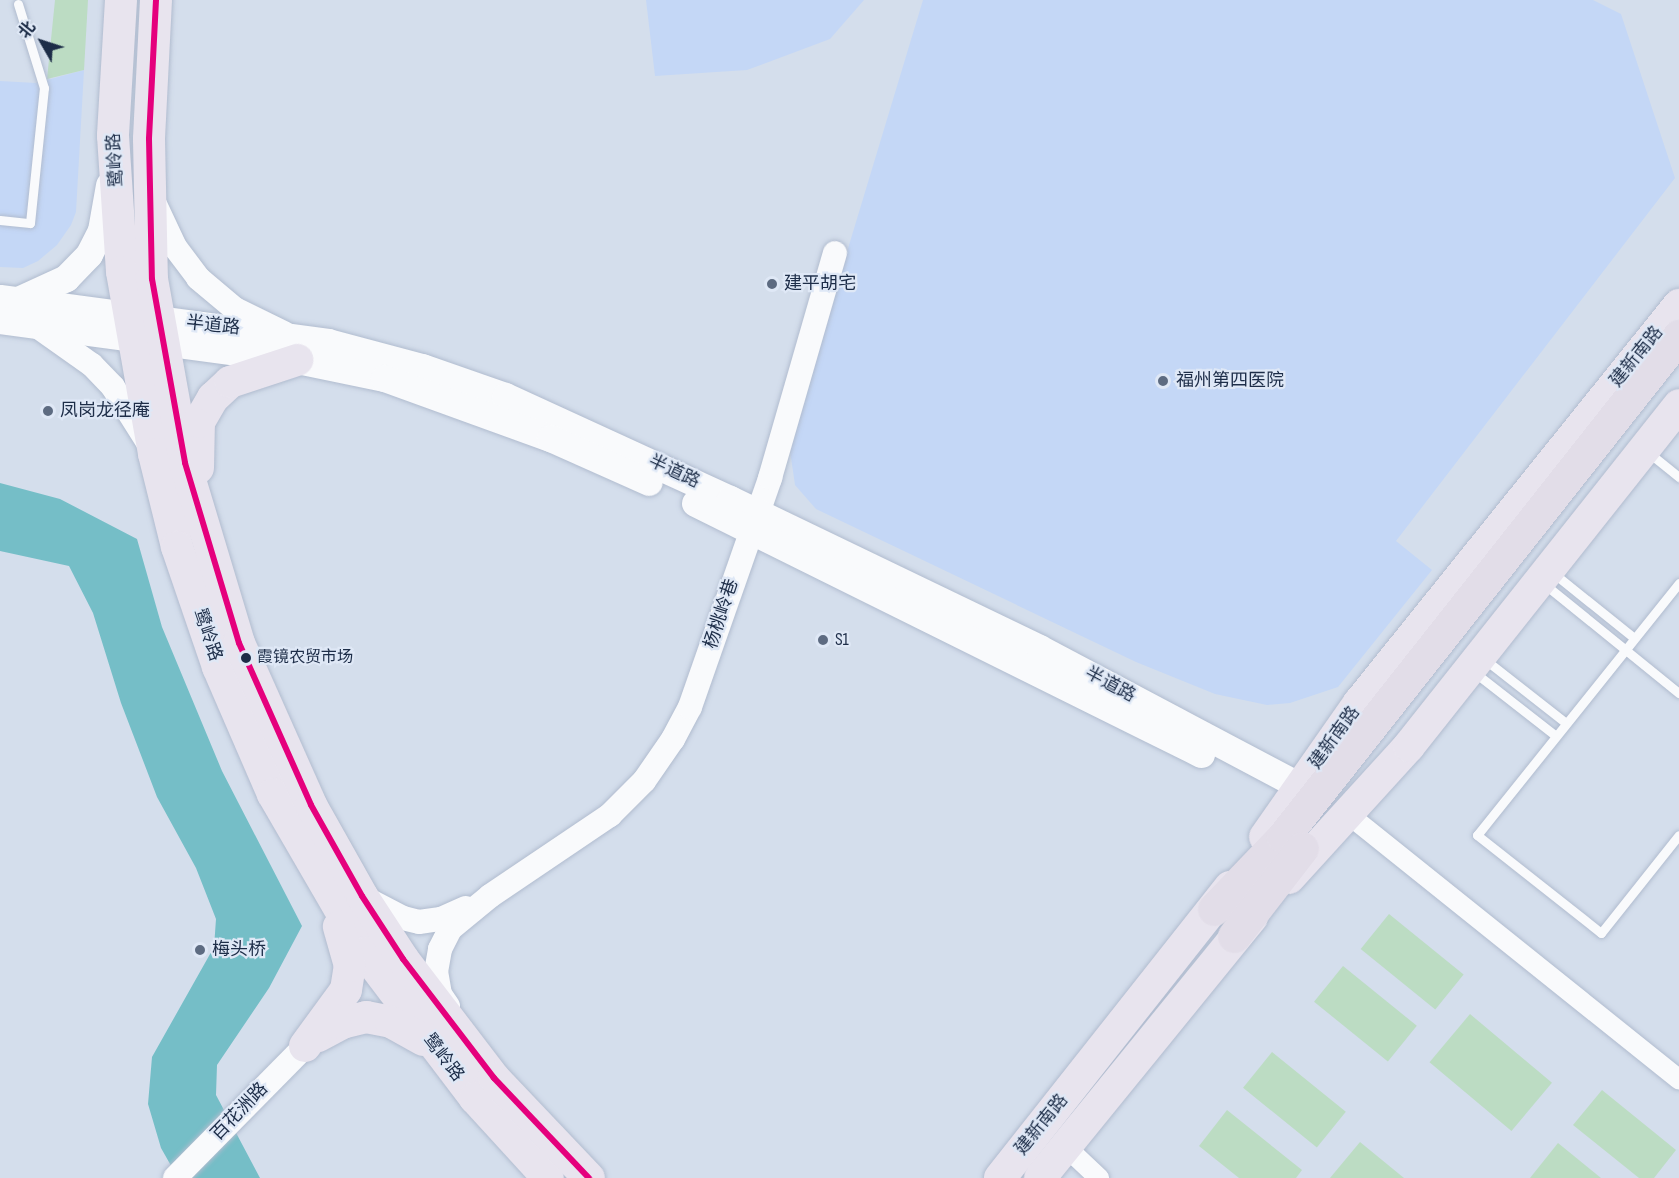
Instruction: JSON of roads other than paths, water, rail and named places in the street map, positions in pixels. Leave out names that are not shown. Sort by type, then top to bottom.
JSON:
[{"type":"highway","points":[[1215,909],[1283,837],[1679,336]]},
{"type":"highway","points":[[1234,936],[1679,370]]},
{"type":"main road","name":"鹭岭路","points":[[121,0],[113,136],[122,272],[146,328],[198,516],[256,684],[291,765],[362,896],[403,959],[495,1078],[589,1178]]},
{"type":"main road","name":"鹭岭路","points":[[156,0],[150,194],[152,279],[146,328],[154,454],[177,547],[219,667],[273,794],[319,879],[365,953],[434,1047],[493,1120],[548,1178]]},
{"type":"main road","points":[[6,306],[66,278],[89,254],[105,213],[113,136]]},
{"type":"main road","name":"建新南路","points":[[1000,1178],[1215,909],[1359,704],[1679,305]]},
{"type":"main road","name":"半道路","points":[[6,306],[34,324],[146,328]]},
{"type":"main road","name":"半道路","points":[[6,306],[294,348],[506,421],[755,521],[1039,648],[1296,793]]},
{"type":"main road","points":[[198,516],[199,422],[213,398],[230,382],[294,348]]},
{"type":"main road","name":"建新南路","points":[[1040,1178],[1234,936],[1349,815],[1475,662],[1679,405]]},
{"type":"main road","points":[[305,1046],[336,1008],[350,976],[346,942],[319,894],[319,879]]},
{"type":"main road","points":[[305,1046],[334,1026],[366,1017],[391,1022],[434,1047]]},
{"type":"street","points":[[150,194],[176,247],[198,278],[235,309],[294,348]]},
{"type":"street","name":"杨桃岭巷","points":[[490,896],[610,815],[659,761],[690,706],[755,521],[835,253]]},
{"type":"street","points":[[34,324],[92,366],[113,387],[154,454]]},
{"type":"street","points":[[1349,815],[1679,1079]]},
{"type":"street","points":[[362,896],[403,918],[419,922],[441,919],[490,896]]},
{"type":"street","points":[[490,896],[444,937],[436,972],[440,994],[495,1078]]},
{"type":"street","name":"百花洲路","points":[[175,1178],[305,1046]]},
{"type":"street","points":[[1065,1146],[1099,1178]]},
{"type":"lane","points":[[0,220],[30,223],[44,88],[18,4]]},
{"type":"lane","points":[[1644,448],[1679,477]]},
{"type":"lane","points":[[1544,575],[1634,638]]},
{"type":"lane","points":[[1544,575],[1625,649],[1679,693]]},
{"type":"lane","points":[[1679,583],[1477,835],[1601,933],[1679,835]]},
{"type":"lane","points":[[1475,662],[1566,723]]},
{"type":"lane","points":[[1475,662],[1556,736]]},
{"type":"place","name":"建平胡宅","points":[[772,284]]},
{"type":"place","name":"福州第四医院","points":[[1163,381]]},
{"type":"place","name":"凤岗龙径庵","points":[[48,411]]},
{"type":"place","name":"S1","points":[[823,640]]},
{"type":"place","name":"霞镜农贸市场","points":[[246,658]]},
{"type":"place","name":"梅头桥","points":[[200,950]]}]
